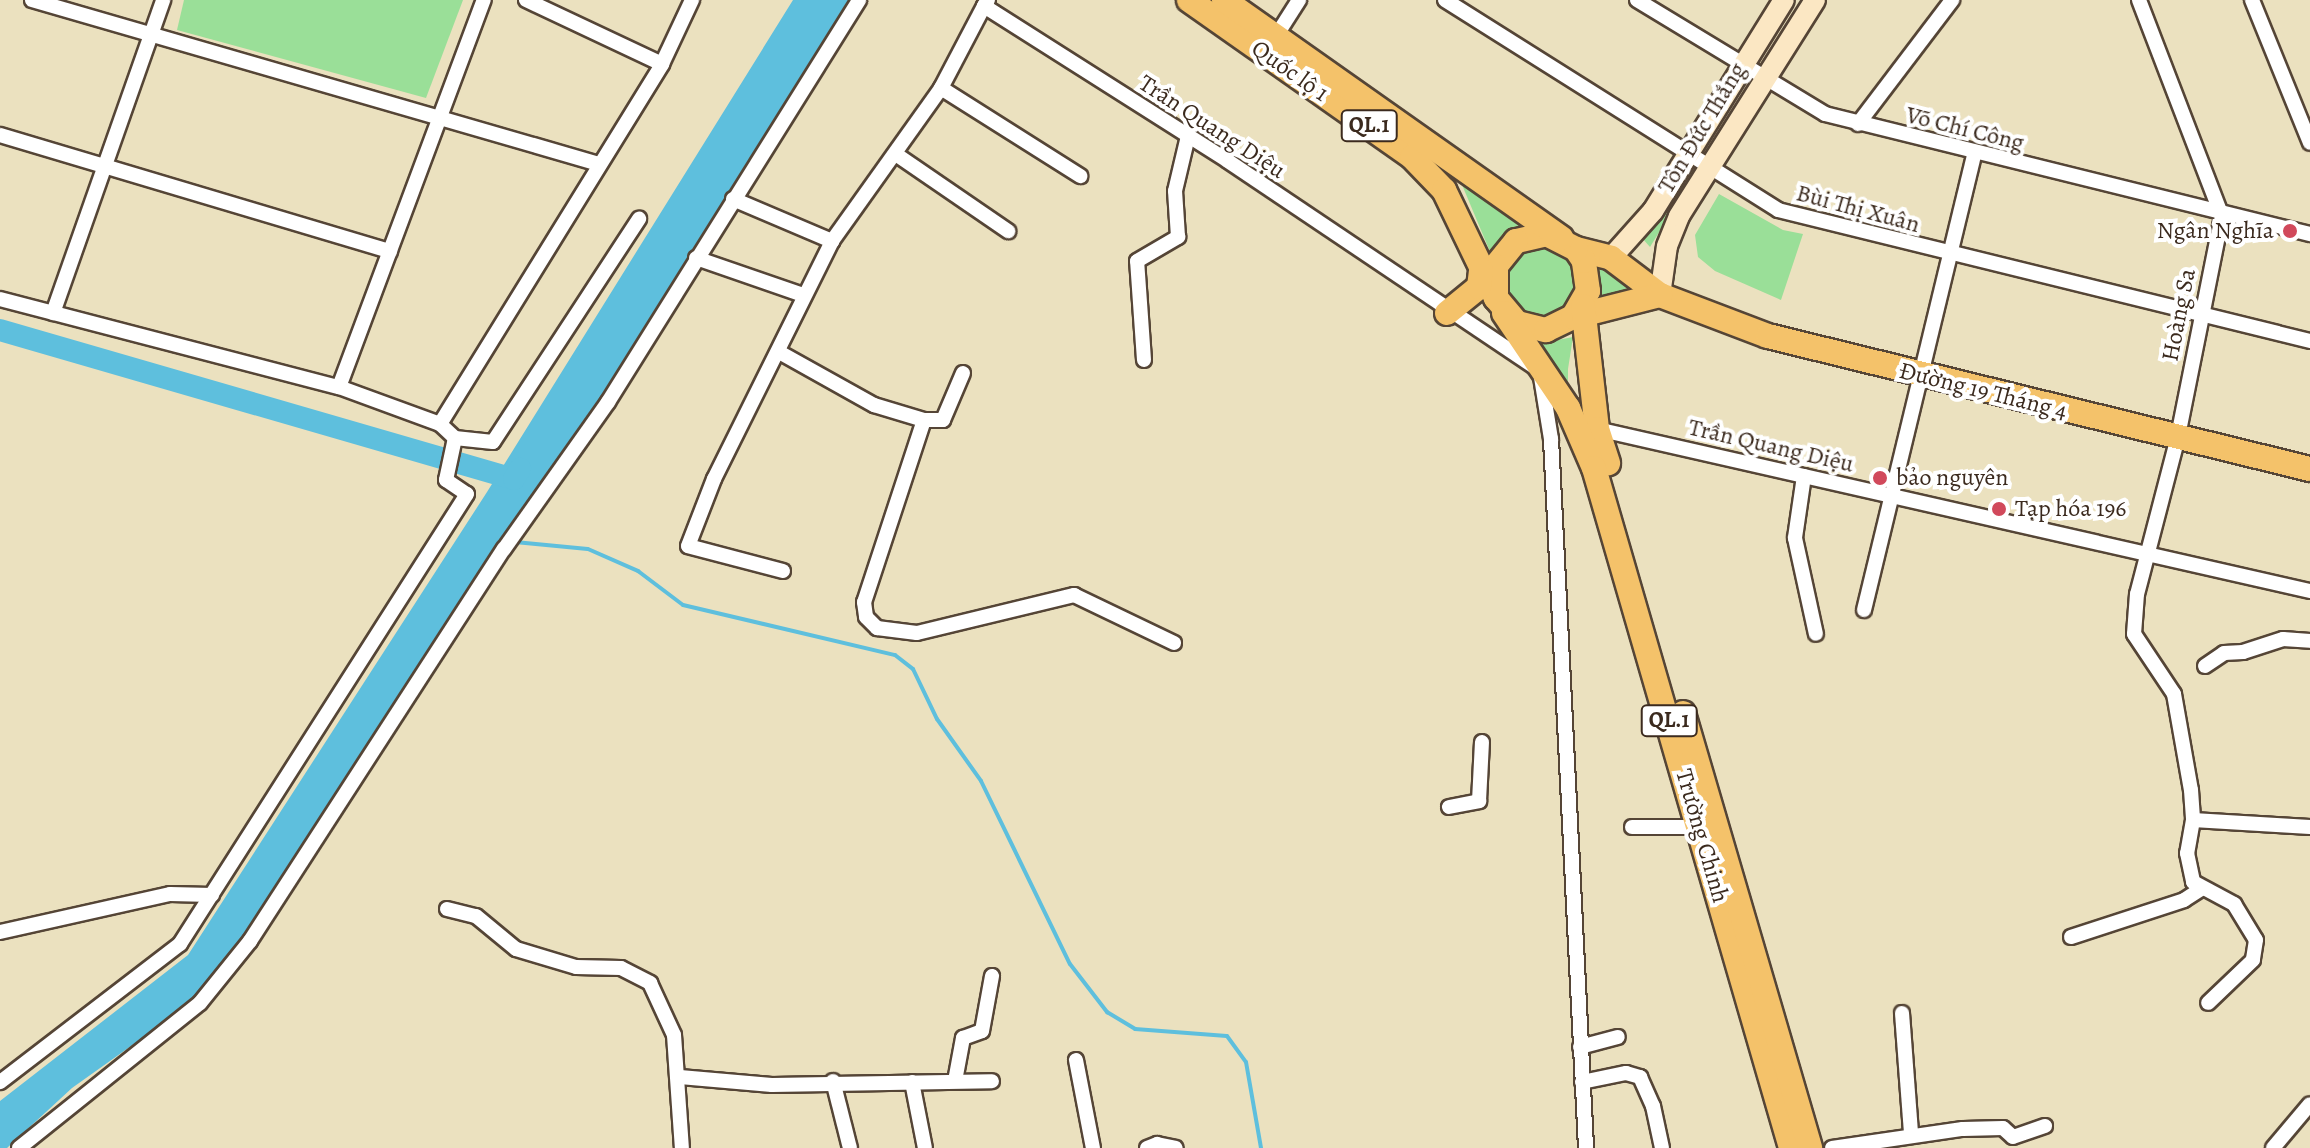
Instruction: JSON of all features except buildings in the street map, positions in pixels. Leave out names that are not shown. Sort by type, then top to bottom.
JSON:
[{"type":"main road","name":"Quốc lộ 1","points":[[1189,0],[1412,157],[1444,190],[1500,306]]},
{"type":"main road","name":"Quốc lộ 1","points":[[1224,0],[1535,215],[1569,244]]},
{"type":"main road","name":"Tôn Đức Thắng","points":[[1611,258],[1653,211],[1784,0]]},
{"type":"main road","name":"Tôn Đức Thắng","points":[[1660,295],[1667,246],[1707,170],[1815,0]]},
{"type":"main road","points":[[1569,244],[1531,235],[1504,252],[1494,274],[1500,306],[1531,329],[1546,330],[1580,312],[1660,295]]},
{"type":"main road","name":"Đường 19 Tháng 4","points":[[1569,244],[1611,258],[1660,295],[1768,336],[1923,377],[2310,469]]},
{"type":"main road","name":"QL.1","points":[[1569,244],[1589,276],[1580,312]]},
{"type":"main road","points":[[1447,313],[1479,287],[1481,270]]},
{"type":"main road","name":"Trường Chinh","points":[[1500,306],[1540,371],[1568,408],[1591,458],[1791,1148]]},
{"type":"main road","name":"Trường Chinh","points":[[1580,312],[1597,429],[1810,1148]]},
{"type":"street","points":[[32,0],[599,164]]},
{"type":"street","points":[[53,313],[163,0]]},
{"type":"street","points":[[339,387],[484,0]]},
{"type":"street","points":[[526,0],[662,64]]},
{"type":"street","points":[[440,424],[662,64],[692,0]]},
{"type":"street","points":[[19,1148],[200,1003],[222,978],[504,549],[608,402],[859,0]]},
{"type":"street","points":[[1276,36],[1299,0]]},
{"type":"street","name":"Bùi Thị Xuân","points":[[1445,0],[1707,170],[1778,210],[1949,255],[2310,341]]},
{"type":"street","name":"Võ Chí Công","points":[[1637,0],[1762,79],[1825,114],[1974,155],[2222,216],[2310,234]]},
{"type":"street","points":[[1858,124],[1952,0]]},
{"type":"street","points":[[2139,0],[2222,216]]},
{"type":"street","points":[[2252,0],[2310,143]]},
{"type":"street","points":[[783,571],[688,546],[714,479],[832,241],[897,155],[941,88],[986,3]]},
{"type":"street","name":"Trần Quang Diệu","points":[[986,3],[1447,313],[1540,371]]},
{"type":"street","points":[[941,88],[1080,176]]},
{"type":"street","points":[[0,135],[105,163],[390,251]]},
{"type":"street","points":[[1144,360],[1137,261],[1178,237],[1175,191],[1188,136]]},
{"type":"street","points":[[897,155],[1008,231]]},
{"type":"street","points":[[1864,610],[1923,377],[1974,155]]},
{"type":"street","points":[[733,199],[832,241]]},
{"type":"street","name":"Hoàng Sa","points":[[2201,889],[2193,882],[2188,862],[2193,820],[2174,694],[2156,661],[2135,639],[2146,554],[2178,437],[2222,216]]},
{"type":"street","points":[[454,442],[493,442],[639,219]]},
{"type":"street","points":[[696,258],[803,295]]},
{"type":"street","points":[[0,299],[339,387],[440,424],[454,442]]},
{"type":"street","points":[[779,352],[874,405],[924,420],[943,420],[963,373]]},
{"type":"street","points":[[1540,371],[1551,439],[1586,1148]]},
{"type":"street","points":[[924,420],[864,602],[866,617],[877,628],[917,633],[1074,595],[1174,643]]},
{"type":"street","name":"Trần Quang Diệu","points":[[1597,429],[2310,591]]},
{"type":"street","points":[[0,1082],[164,960],[212,895],[466,500],[464,488],[446,480],[444,469],[454,442]]},
{"type":"street","points":[[1804,476],[1795,538],[1816,634]]},
{"type":"street","points":[[2205,666],[2224,653],[2243,652],[2283,639],[2310,641]]},
{"type":"street","points":[[1449,807],[1479,801],[1482,742]]},
{"type":"street","points":[[2193,820],[2310,827]]},
{"type":"street","points":[[1632,827],[1700,827]]},
{"type":"street","points":[[2071,937],[2184,900],[2201,889],[2234,904],[2256,940],[2253,960],[2208,1003]]},
{"type":"street","points":[[0,932],[170,894],[212,895]]},
{"type":"street","points":[[447,909],[476,916],[516,949],[576,967],[621,968],[650,983],[674,1035],[680,1077],[682,1148]]},
{"type":"street","points":[[955,1081],[963,1038],[982,1031],[992,976]]},
{"type":"street","points":[[1902,1013],[1911,1134]]},
{"type":"street","points":[[1580,1047],[1618,1037]]},
{"type":"street","points":[[1076,1060],[1093,1148]]},
{"type":"street","points":[[1582,1082],[1626,1073],[1640,1077],[1653,1106],[1662,1148]]},
{"type":"street","points":[[680,1077],[772,1085],[833,1081],[992,1081]]},
{"type":"street","points":[[833,1081],[850,1148]]},
{"type":"street","points":[[912,1082],[925,1148]]},
{"type":"street","points":[[2273,1148],[2310,1104]]},
{"type":"street","points":[[1832,1148],[1911,1134],[1993,1128],[2013,1137],[2045,1126]]},
{"type":"street","points":[[1147,1148],[1176,1148]]},
{"type":"green space","points":[[184,0],[463,0],[426,98],[177,30]]},
{"type":"green space","points":[[1460,180],[1524,221],[1491,254]]},
{"type":"green space","points":[[1683,183],[1688,185],[1650,247],[1642,238]]},
{"type":"green space","points":[[1719,194],[1783,230],[1803,234],[1781,300],[1715,271],[1698,257],[1695,235]]},
{"type":"green space","points":[[1550,248],[1572,263],[1578,283],[1576,297],[1568,308],[1557,316],[1536,318],[1518,308],[1510,297],[1508,276],[1518,258],[1529,250]]},
{"type":"green space","points":[[1599,267],[1637,289],[1598,300]]},
{"type":"green space","points":[[1573,337],[1568,369],[1568,389],[1537,344]]},
{"type":"water","points":[[793,0],[852,0],[597,407],[227,963],[176,1014],[72,1088],[7,1148],[0,1148],[0,1101],[188,955],[487,492]]},
{"type":"waterway","points":[[0,330],[514,479],[520,469]]},
{"type":"waterway","points":[[515,542],[588,549],[638,571],[683,605],[895,655],[913,669],[937,719],[981,781],[1070,964],[1107,1012],[1135,1029],[1227,1036],[1246,1062],[1261,1148]]},
{"type":"place","name":"Ngân Nghĩa","points":[[2290,231]]},
{"type":"place","name":"bảo nguyên","points":[[1880,478]]},
{"type":"place","name":"Tạp hóa 196","points":[[1999,509]]}]
